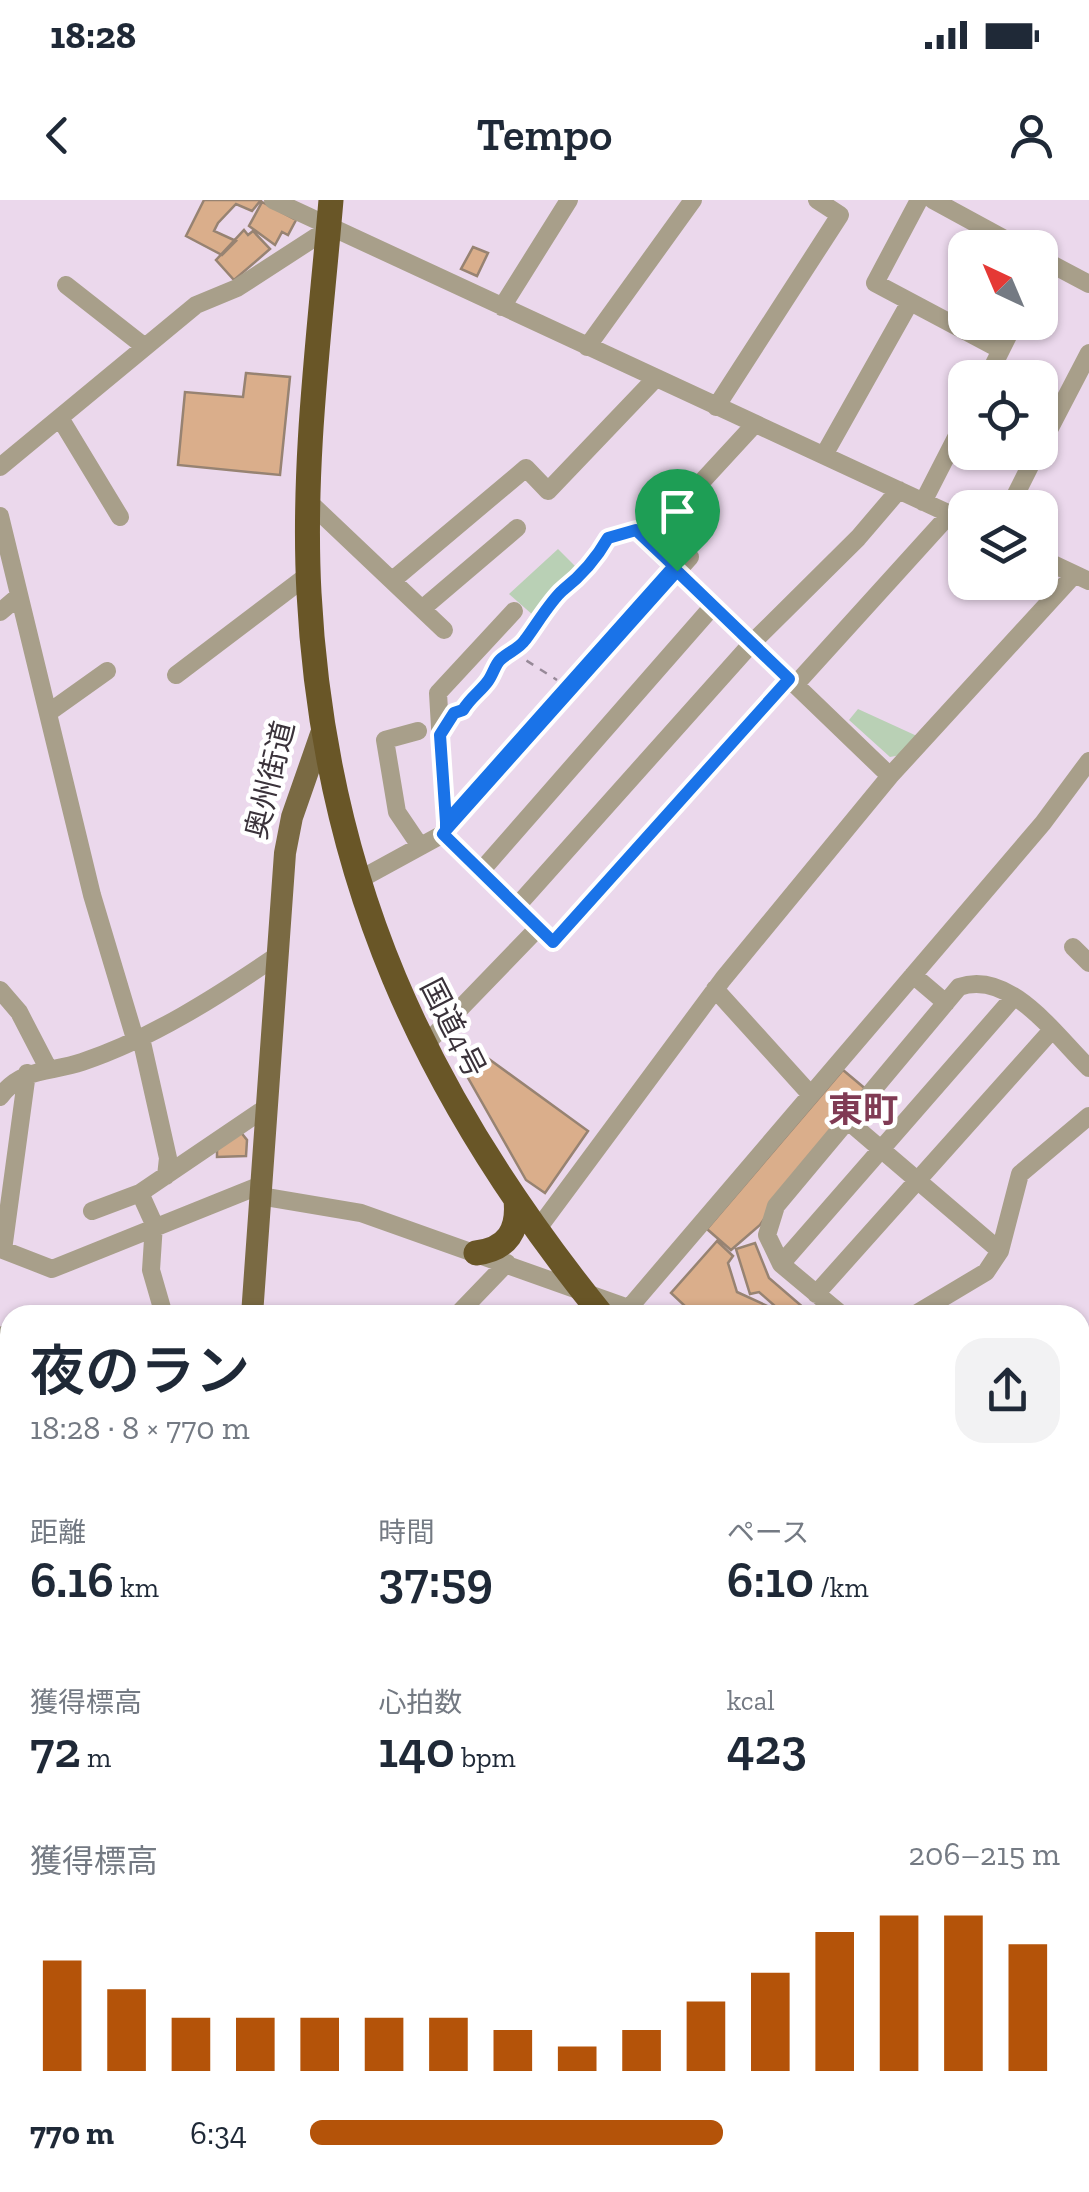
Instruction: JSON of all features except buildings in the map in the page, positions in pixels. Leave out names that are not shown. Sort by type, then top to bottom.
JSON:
[{"type":"highway","name":"奥州街道","points":[[321,734],[308,575],[309,502],[331,200]]},
{"type":"highway","name":"国道4号","points":[[321,734],[357,880],[386,964],[424,1047],[516,1200],[594,1305]]},
{"type":"highway","points":[[476,1253],[503,1244],[515,1230],[516,1200]]},
{"type":"main road","name":"奥州街道","points":[[253,1305],[285,852],[292,817],[321,734]]},
{"type":"street","points":[[273,200],[328,230],[948,513]]},
{"type":"street","points":[[502,307],[569,200]]},
{"type":"street","points":[[587,347],[693,200]]},
{"type":"street","points":[[716,407],[840,215],[817,200]]},
{"type":"street","points":[[919,200],[875,283],[1000,350]]},
{"type":"street","points":[[933,200],[954,205],[993,230]]},
{"type":"street","points":[[0,467],[196,305],[236,288],[328,230]]},
{"type":"street","points":[[1058,271],[1089,284]]},
{"type":"street","points":[[66,284],[145,347]]},
{"type":"street","points":[[824,455],[910,302]]},
{"type":"street","points":[[995,360],[1005,340]]},
{"type":"street","points":[[1058,413],[1089,353]]},
{"type":"street","points":[[394,579],[526,468],[548,491],[656,379]]},
{"type":"street","points":[[60,418],[120,517]]},
{"type":"street","points":[[357,880],[445,832],[690,557],[660,526],[754,424]]},
{"type":"street","points":[[923,502],[948,453]]},
{"type":"street","points":[[516,906],[752,643],[858,538],[899,490]]},
{"type":"street","points":[[309,502],[444,630]]},
{"type":"street","points":[[0,516],[92,895],[138,1040],[168,1158],[166,1176]]},
{"type":"street","points":[[423,608],[516,528]]},
{"type":"street","points":[[514,611],[438,693],[445,832],[553,942],[792,682],[948,528]]},
{"type":"street","points":[[537,1230],[715,988],[890,776],[1082,578],[1058,567]]},
{"type":"street","points":[[677,571],[890,776]]},
{"type":"street","points":[[176,675],[308,575]]},
{"type":"street","points":[[0,612],[19,596]]},
{"type":"street","points":[[480,871],[713,606]]},
{"type":"street","points":[[48,712],[107,671]]},
{"type":"street","points":[[418,731],[385,740],[397,812],[420,846]]},
{"type":"street","points":[[631,1305],[1044,823],[1089,762]]},
{"type":"street","points":[[424,1047],[538,928]]},
{"type":"street","points":[[1073,947],[1089,963]]},
{"type":"street","points":[[0,1098],[27,1073],[78,1064],[138,1040],[278,955]]},
{"type":"street","points":[[913,975],[946,1003]]},
{"type":"street","points":[[830,1305],[781,1264],[767,1235],[776,1206],[959,987],[978,981],[1002,986],[1089,1068]]},
{"type":"street","points":[[715,988],[810,1094]]},
{"type":"street","points":[[0,990],[19,1012],[48,1068]]},
{"type":"street","points":[[781,1264],[1014,997]]},
{"type":"street","points":[[816,1294],[1051,1032]]},
{"type":"street","points":[[27,1073],[2,1250],[52,1269],[154,1224],[261,1190],[361,1213],[621,1305]]},
{"type":"street","points":[[92,1211],[140,1193],[267,1107]]},
{"type":"street","points":[[931,1305],[986,1272],[1000,1251],[1020,1174],[1089,1116]]},
{"type":"street","points":[[848,1121],[1000,1251]]},
{"type":"street","points":[[140,1193],[154,1224],[151,1270],[161,1305]]},
{"type":"street","points":[[467,1305],[508,1264]]},
{"type":"path","points":[[440,735],[500,660],[524,644],[562,590],[572,586],[584,566],[594,562],[608,538],[636,530],[661,554]]},
{"type":"path","points":[[512,652],[567,686]]},
{"type":"green space","points":[[558,549],[579,570],[534,616],[509,594]]},
{"type":"green space","points":[[858,709],[917,736],[901,755],[890,757],[849,720]]},
{"type":"district","name":"東町","points":[[863,1110]]},
{"type":"route","points":[[677,571],[446,830],[446,822],[674,566],[636,530],[608,538],[594,562],[584,566],[572,586],[562,590],[549,612],[539,617],[524,644],[500,660],[486,685],[475,690],[440,735],[446,822],[443,834],[553,942],[789,679],[677,571]]}]
